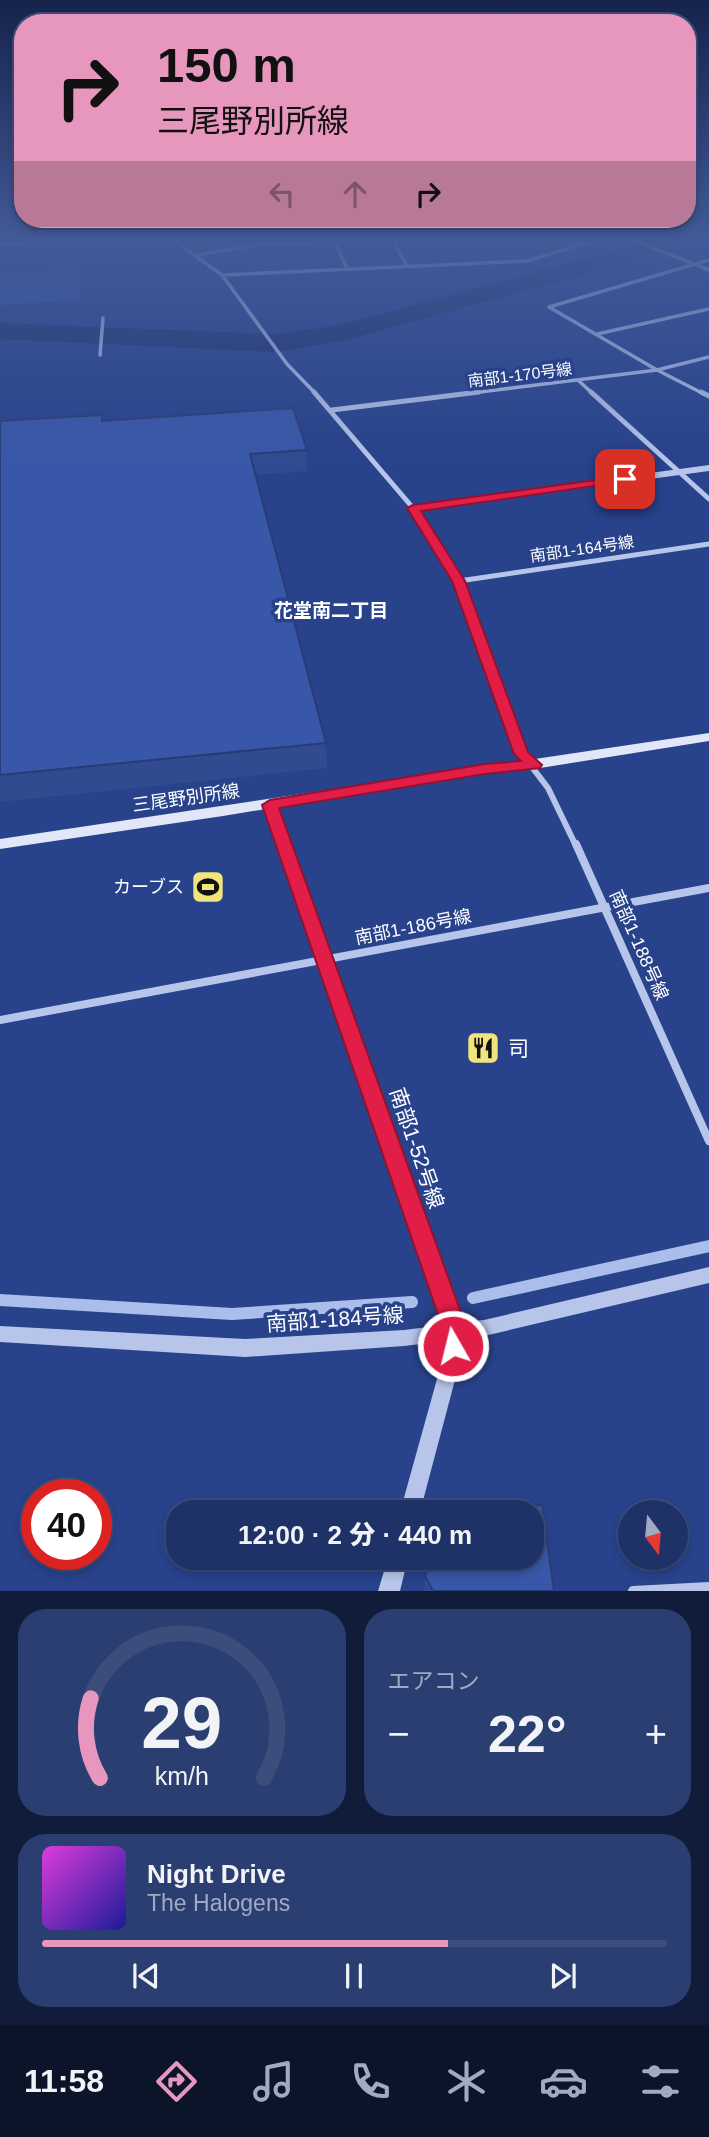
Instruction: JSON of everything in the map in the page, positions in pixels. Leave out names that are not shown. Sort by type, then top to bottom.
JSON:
[{"type":"main road","name":"三尾野別所線","points":[[0,844],[709,737]]},
{"type":"street","name":"南部1-188号線","points":[[250,313],[285,361],[332,410],[413,508],[459,581],[522,754],[534,765],[606,907],[709,1141]]},
{"type":"street","points":[[560,313],[657,370],[709,396]]},
{"type":"street","points":[[596,334],[690,313]]},
{"type":"street","points":[[100,355],[103,317]]},
{"type":"street","name":"南部1-170号線","points":[[332,410],[657,370],[709,357]]},
{"type":"street","points":[[578,380],[709,499]]},
{"type":"street","points":[[413,508],[709,468]]},
{"type":"street","name":"南部1-164号線","points":[[459,581],[709,544]]},
{"type":"street","name":"南部1-52号線","points":[[270,805],[456,1332]]},
{"type":"street","name":"南部1-186号線","points":[[0,1020],[709,888]]},
{"type":"street","name":"南部1-184号線","points":[[0,1334],[245,1348],[404,1338],[456,1332],[709,1275]]},
{"type":"street","points":[[413,1500],[451,1361],[456,1332]]},
{"type":"street","points":[[389,1591],[395,1570]]},
{"type":"street","points":[[633,1591],[709,1587]]},
{"type":"building","points":[[293,408],[307,450],[250,454],[326,743],[0,775],[0,421],[102,415],[102,421]]},
{"type":"building","points":[[544,1519],[554,1591],[433,1591],[425,1576],[427,1570],[544,1570]]},
{"type":"waterway","points":[[0,331],[275,343],[340,333],[417,313]]},
{"type":"waterway","points":[[473,1298],[709,1246]]},
{"type":"waterway","points":[[0,1300],[232,1314],[412,1302]]},
{"type":"place","name":"カーブス","points":[[208,887]]},
{"type":"place","name":"司","points":[[483,1048]]},
{"type":"district","name":"花堂南二丁目","points":[[331,610]]},
{"type":"route","points":[[453,1346],[456,1332],[270,805],[485,769],[534,765],[522,754],[514,735],[459,581],[413,508],[625,479]]}]
